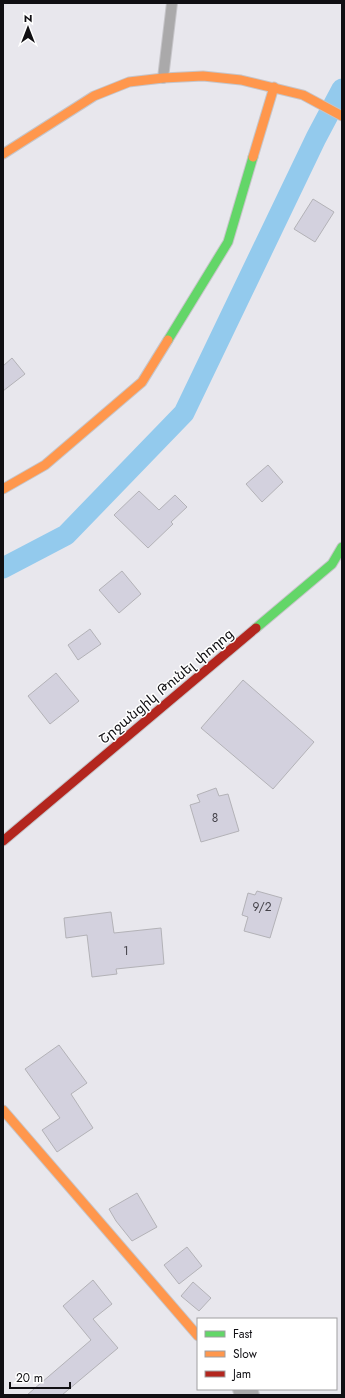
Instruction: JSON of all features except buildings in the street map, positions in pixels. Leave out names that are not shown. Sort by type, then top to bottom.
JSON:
[{"type":"street","points":[[3,154],[94,96],[129,82],[163,78],[203,76],[241,80],[274,87],[303,95],[342,116]]},
{"type":"street","points":[[3,489],[45,465],[142,382],[228,242],[274,87]]},
{"type":"street","name":"Շրջանցիկ Թունել փողոց","points":[[3,841],[332,564],[342,547]]},
{"type":"street","points":[[3,1110],[197,1335]]},
{"type":"lane","points":[[163,78],[172,3]]},
{"type":"waterway","points":[[3,568],[66,535],[184,413],[316,138],[342,89]]},
{"type":"traffic: fast","points":[[168,340],[228,242],[253,157]]},
{"type":"traffic: fast","points":[[256,628],[332,564],[342,547]]},
{"type":"traffic: slow","points":[[3,154],[94,96],[129,82],[163,78],[203,76],[241,80],[303,95],[342,116]]},
{"type":"traffic: slow","points":[[253,157],[274,87]]},
{"type":"traffic: slow","points":[[3,489],[45,465],[142,382],[168,340]]},
{"type":"traffic: slow","points":[[3,1110],[197,1335]]},
{"type":"traffic: jam","points":[[3,841],[256,628]]}]
